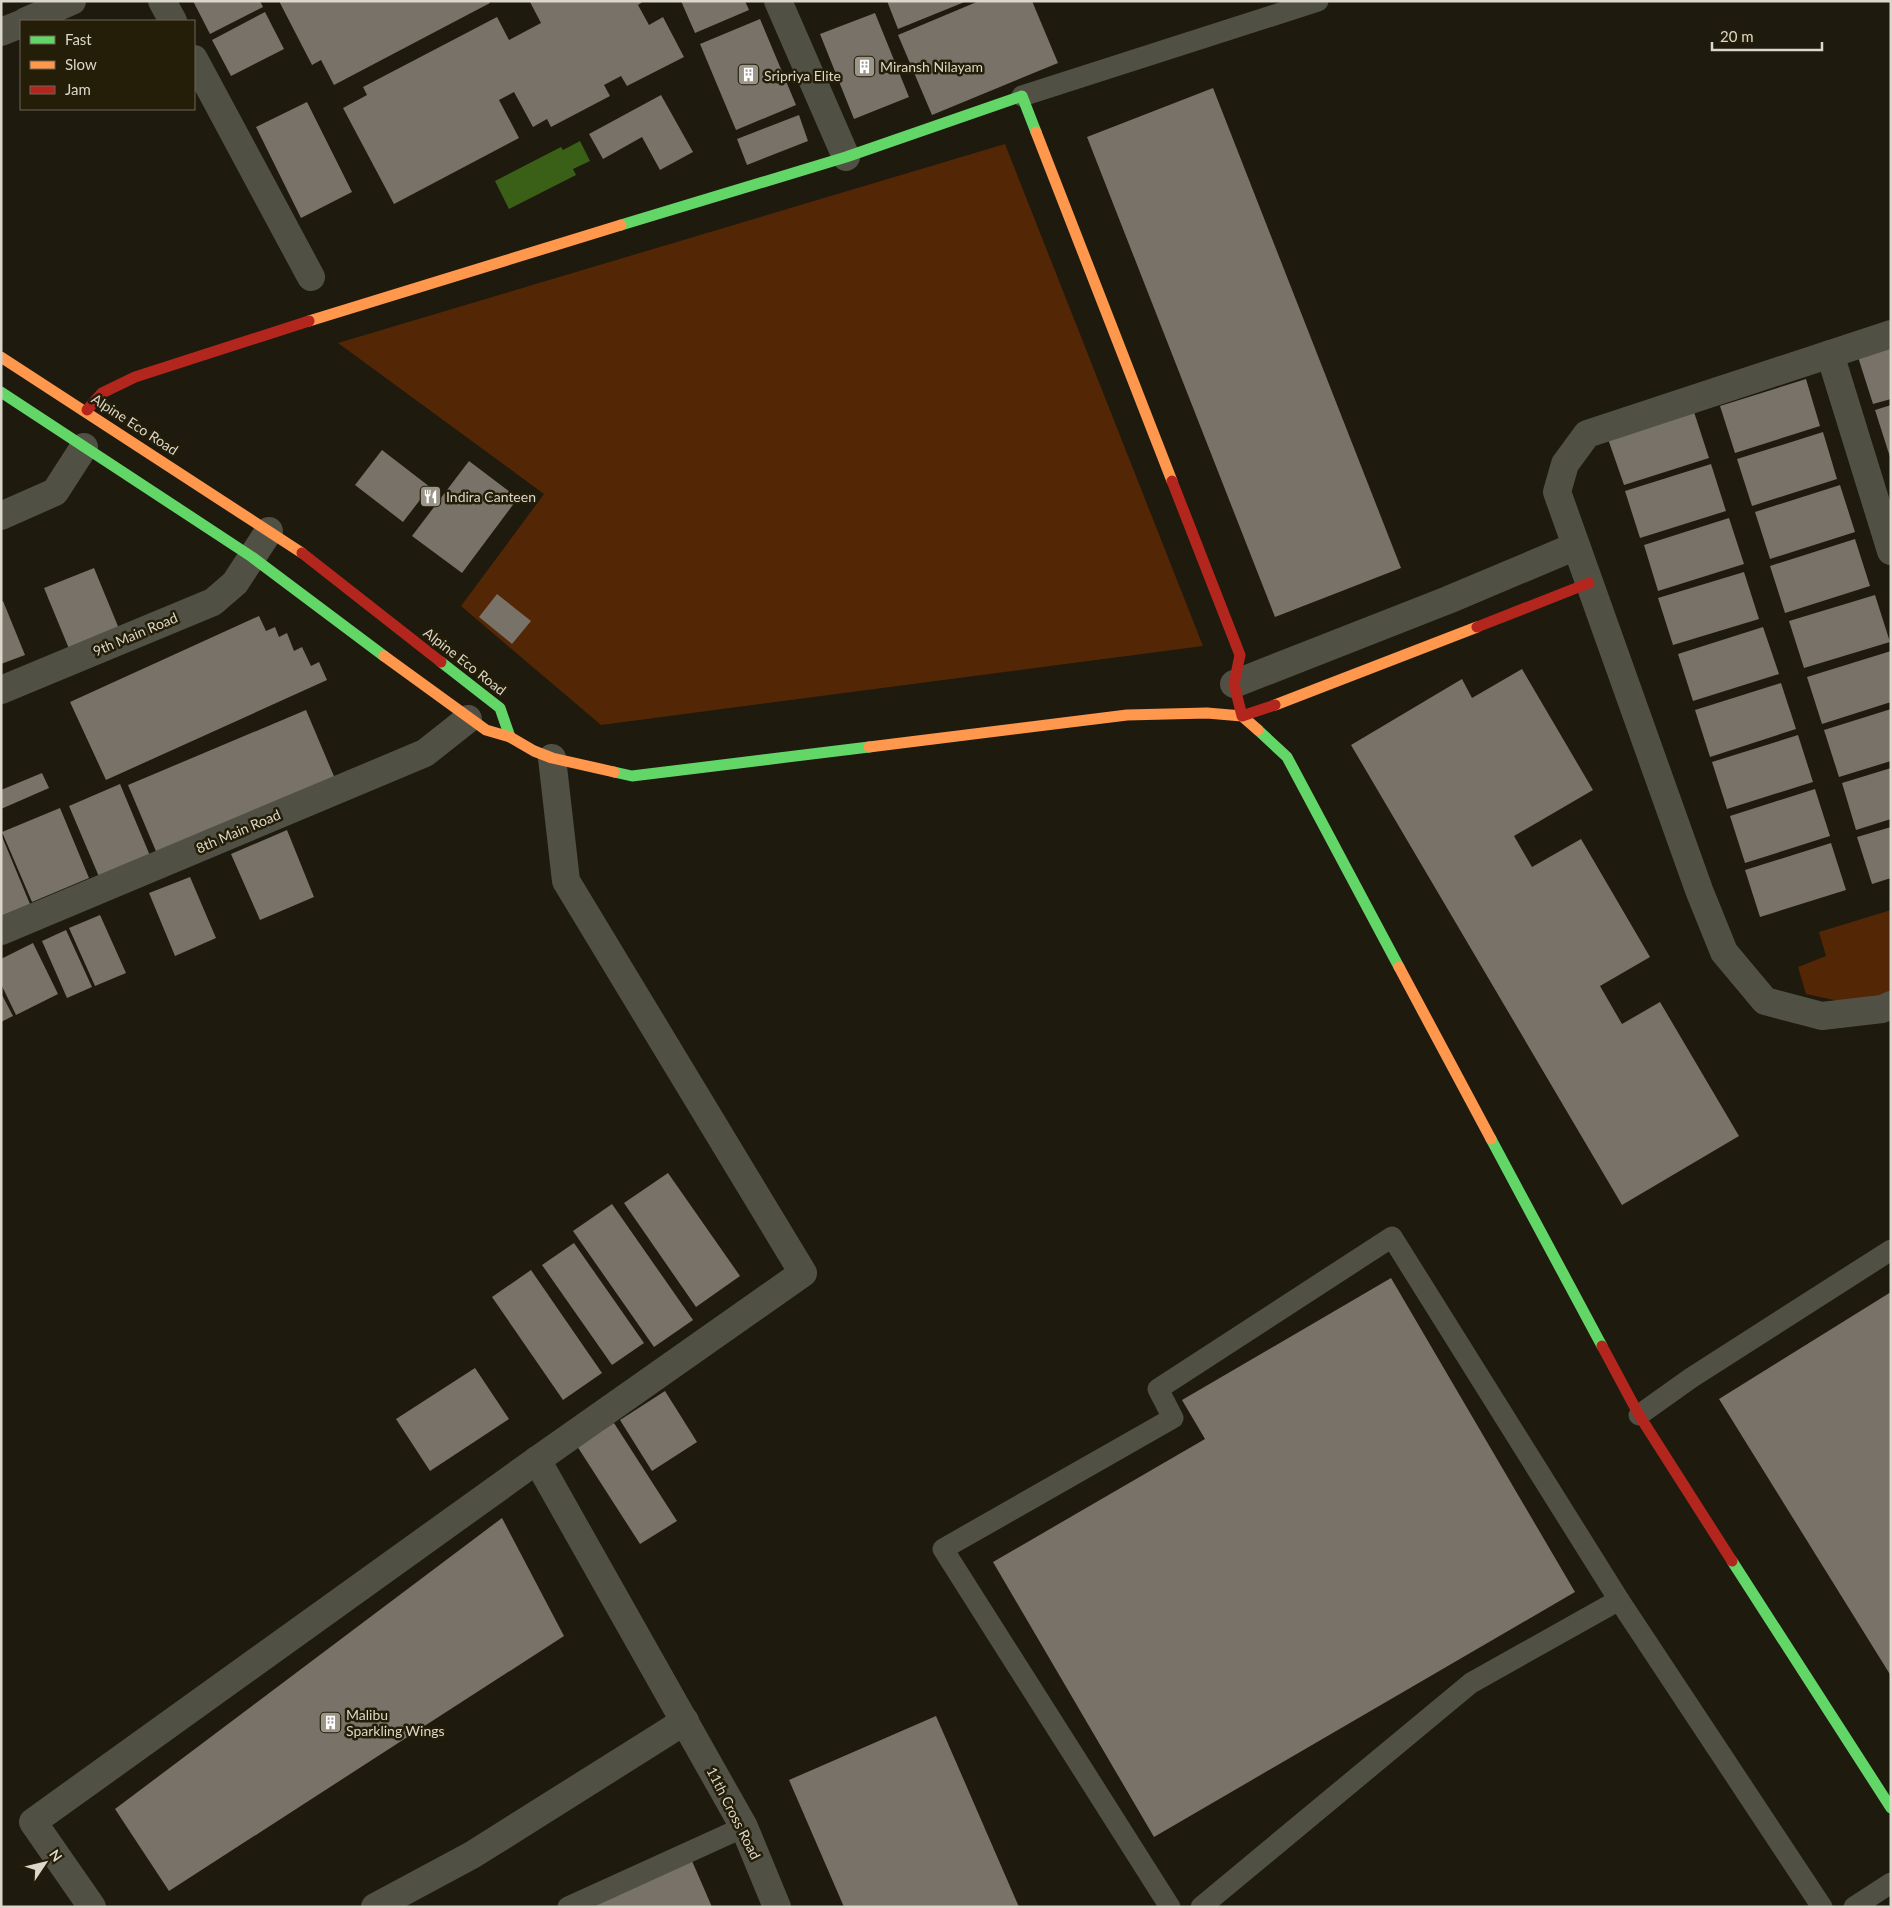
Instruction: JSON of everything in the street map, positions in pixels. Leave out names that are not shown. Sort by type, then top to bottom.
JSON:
[{"type":"street","points":[[28,20],[72,1]]},
{"type":"street","points":[[162,1],[172,20]]},
{"type":"street","points":[[778,1],[846,157]]},
{"type":"street","points":[[1,32],[20,24]]},
{"type":"street","points":[[195,61],[311,277]]},
{"type":"street","points":[[87,410],[102,393],[135,376],[330,314],[846,157],[1022,96],[1240,655],[1234,684],[1242,716],[1287,757],[1639,1416],[1891,1808]]},
{"type":"street","points":[[1891,334],[1586,434],[1565,464],[1557,492],[1698,890],[1724,952],[1765,1001],[1822,1016],[1882,1009],[1891,1005]]},
{"type":"street","points":[[1830,354],[1891,551]]},
{"type":"street","name":"Alpine Eco Road","points":[[1,356],[87,410],[299,550],[500,708],[510,737]]},
{"type":"street","points":[[1,392],[252,557],[468,719],[486,730],[510,737],[534,751],[552,758],[632,776],[1127,715],[1207,713],[1242,716],[1304,696],[1589,583]]},
{"type":"street","points":[[1,516],[55,492],[84,447]]},
{"type":"street","name":"9th Main Road","points":[[1,690],[213,602],[235,584],[269,530]]},
{"type":"street","points":[[1234,684],[1448,600],[1576,546]]},
{"type":"street","points":[[1448,600],[1462,632]]},
{"type":"street","name":"8th Main Road","points":[[1,931],[425,753],[468,719]]},
{"type":"street","points":[[92,1907],[33,1822],[537,1460],[803,1274],[566,881],[552,758]]},
{"type":"street","name":"11th Cross Road","points":[[537,1460],[744,1827],[777,1907]]},
{"type":"street","points":[[375,1907],[472,1855],[685,1721]]},
{"type":"lane","points":[[1022,96],[1318,1]]},
{"type":"lane","points":[[1170,1907],[943,1549],[1173,1418],[1158,1389],[1392,1238],[1619,1600],[1822,1907]]},
{"type":"lane","points":[[1639,1416],[1691,1378],[1891,1250]]},
{"type":"lane","points":[[1201,1907],[1471,1683],[1619,1600]]},
{"type":"lane","points":[[568,1907],[744,1827]]},
{"type":"lane","points":[[1854,1907],[1891,1883]]},
{"type":"shaded area","points":[[580,141],[590,161],[573,169],[576,175],[509,209],[495,181],[561,147],[563,150]]},
{"type":"shaded area","points":[[1005,144],[1203,646],[601,725],[461,606],[544,494],[338,343]]},
{"type":"shaded area","points":[[1891,910],[1891,995],[1857,1005],[1806,994],[1798,967],[1826,956],[1819,932]]},
{"type":"building","points":[[193,1],[260,1],[263,7],[210,34]]},
{"type":"building","points":[[279,1],[489,1],[490,3],[334,85],[321,60],[312,65]]},
{"type":"building","points":[[531,1],[644,1],[638,5],[649,25],[663,17],[684,57],[627,86],[621,76],[604,85],[610,96],[551,127],[547,119],[533,127],[514,92],[499,100],[519,138],[394,204],[343,108],[367,95],[363,87],[497,17],[509,40],[541,23]]},
{"type":"building","points":[[681,1],[745,1],[749,10],[695,33]]},
{"type":"building","points":[[887,1],[967,1],[898,29]]},
{"type":"building","points":[[979,1],[1032,1],[1058,63],[932,115],[898,35]]},
{"type":"building","points":[[265,12],[284,49],[231,76],[212,40]]},
{"type":"building","name":"Miransh Nilayam","points":[[875,13],[909,97],[854,119],[820,34]]},
{"type":"building","name":"Sripriya Elite","points":[[760,19],[796,105],[736,130],[700,44]]},
{"type":"building","points":[[1213,88],[1401,568],[1275,617],[1087,137]]},
{"type":"building","points":[[661,95],[693,152],[660,170],[642,137],[603,159],[589,134]]},
{"type":"building","points":[[307,102],[352,192],[301,218],[256,127]]},
{"type":"building","points":[[799,115],[808,141],[747,165],[737,139]]},
{"type":"building","points":[[1891,347],[1891,399],[1873,404],[1858,357]]},
{"type":"building","points":[[1806,379],[1820,426],[1735,453],[1720,406]]},
{"type":"building","points":[[1891,405],[1891,457],[1890,457],[1875,410]]},
{"type":"building","points":[[1694,412],[1709,458],[1624,485],[1608,439]]},
{"type":"building","points":[[1823,432],[1837,479],[1752,506],[1737,459]]},
{"type":"building","points":[[382,450],[430,487],[403,522],[355,485]]},
{"type":"building","points":[[469,461],[518,498],[462,573],[412,536]]},
{"type":"building","points":[[1711,464],[1726,511],[1640,538],[1625,491]]},
{"type":"building","points":[[1840,485],[1855,532],[1770,559],[1755,512]]},
{"type":"building","points":[[1729,518],[1744,564],[1658,591],[1644,545]]},
{"type":"building","points":[[1855,539],[1870,586],[1785,613],[1770,566]]},
{"type":"building","points":[[94,568],[122,636],[72,656],[44,588]]},
{"type":"building","points":[[1744,572],[1759,619],[1673,645],[1658,598]]},
{"type":"building","points":[[497,594],[531,621],[512,644],[479,617]]},
{"type":"building","points":[[1875,595],[1890,642],[1804,668],[1789,621]]},
{"type":"building","points":[[3,601],[25,655],[1,664],[1,602]]},
{"type":"building","points":[[259,616],[266,631],[275,627],[279,637],[287,633],[294,651],[302,647],[311,666],[319,662],[327,680],[106,780],[70,702]]},
{"type":"building","points":[[1763,627],[1779,674],[1693,701],[1678,654]]},
{"type":"building","points":[[1891,651],[1891,702],[1822,724],[1807,677]]},
{"type":"building","points":[[1522,669],[1593,790],[1514,836],[1532,867],[1581,839],[1650,957],[1600,986],[1622,1024],[1660,1002],[1739,1136],[1622,1205],[1351,745],[1462,679],[1472,698]]},
{"type":"building","points":[[1781,683],[1796,729],[1710,757],[1695,710]]},
{"type":"building","points":[[1891,709],[1891,761],[1839,777],[1824,730]]},
{"type":"building","points":[[306,710],[336,781],[158,856],[128,785]]},
{"type":"building","points":[[1798,735],[1813,782],[1727,809],[1712,762]]},
{"type":"building","points":[[1891,768],[1891,819],[1856,830],[1842,783]]},
{"type":"building","points":[[42,773],[49,788],[1,809],[1,790]]},
{"type":"building","points":[[120,784],[151,858],[100,879],[69,806]]},
{"type":"building","points":[[1815,789],[1830,836],[1745,863],[1730,816]]},
{"type":"building","points":[[60,808],[89,878],[32,902],[2,832]]},
{"type":"building","points":[[1891,827],[1891,878],[1872,884],[1857,837]]},
{"type":"building","points":[[287,830],[314,897],[260,920],[231,854]]},
{"type":"building","points":[[1,834],[30,904],[1,916]]},
{"type":"building","points":[[1831,843],[1846,890],[1760,917],[1745,870]]},
{"type":"building","points":[[190,877],[216,938],[175,956],[149,893]]},
{"type":"building","points":[[100,915],[126,973],[95,986],[69,928]]},
{"type":"building","points":[[66,930],[92,987],[67,998],[42,941]]},
{"type":"building","points":[[33,943],[58,994],[16,1015],[1,984],[1,959]]},
{"type":"building","points":[[1,993],[13,1016],[1,1022]]},
{"type":"building","points":[[668,1173],[740,1276],[696,1307],[624,1203]]},
{"type":"building","points":[[612,1204],[693,1320],[654,1347],[573,1231]]},
{"type":"building","points":[[574,1243],[644,1343],[612,1365],[542,1265]]},
{"type":"building","points":[[531,1270],[602,1373],[563,1400],[492,1297]]},
{"type":"building","points":[[1391,1278],[1575,1592],[1154,1837],[993,1562],[1205,1439],[1182,1400]]},
{"type":"building","points":[[1891,1292],[1891,1676],[1719,1399]]},
{"type":"building","points":[[475,1368],[509,1419],[430,1471],[396,1419]]},
{"type":"building","points":[[665,1391],[697,1442],[652,1471],[620,1420]]},
{"type":"building","points":[[614,1423],[677,1521],[640,1544],[577,1446]]},
{"type":"building","name":"Malibu Sparkling Wings","points":[[502,1518],[564,1636],[169,1891],[115,1809]]},
{"type":"building","points":[[936,1716],[1019,1907],[844,1907],[789,1780]]},
{"type":"building","points":[[692,1861],[712,1907],[586,1907]]},
{"type":"traffic: fast","points":[[621,225],[846,157],[1022,96],[1036,132]]},
{"type":"traffic: fast","points":[[1,392],[252,557],[384,656]]},
{"type":"traffic: fast","points":[[441,662],[500,708],[510,737]]},
{"type":"traffic: fast","points":[[1258,730],[1287,757],[1399,967]]},
{"type":"traffic: fast","points":[[614,772],[632,776],[869,747]]},
{"type":"traffic: fast","points":[[1491,1139],[1602,1346]]},
{"type":"traffic: fast","points":[[1732,1561],[1891,1808]]},
{"type":"traffic: slow","points":[[1036,132],[1172,481]]},
{"type":"traffic: slow","points":[[309,321],[621,225]]},
{"type":"traffic: slow","points":[[1,357],[302,553]]},
{"type":"traffic: slow","points":[[1275,705],[1477,627]]},
{"type":"traffic: slow","points":[[384,656],[486,730],[510,737],[534,751],[552,758],[614,772]]},
{"type":"traffic: slow","points":[[869,747],[1127,715],[1207,713],[1242,716],[1258,730]]},
{"type":"traffic: slow","points":[[1399,967],[1491,1139]]},
{"type":"traffic: jam","points":[[87,410],[102,393],[135,377],[309,321]]},
{"type":"traffic: jam","points":[[1172,481],[1240,655],[1234,684],[1242,716],[1275,705]]},
{"type":"traffic: jam","points":[[302,553],[441,662]]},
{"type":"traffic: jam","points":[[1477,627],[1589,583]]},
{"type":"traffic: jam","points":[[1602,1346],[1639,1415],[1732,1561]]},
{"type":"place","name":"Miransh Nilayam","points":[[864,66]]},
{"type":"place","name":"Sripriya Elite","points":[[748,75]]},
{"type":"place","name":"Indira Canteen","points":[[430,496]]},
{"type":"place","name":"Malibu Sparkling Wings","points":[[330,1722]]}]
